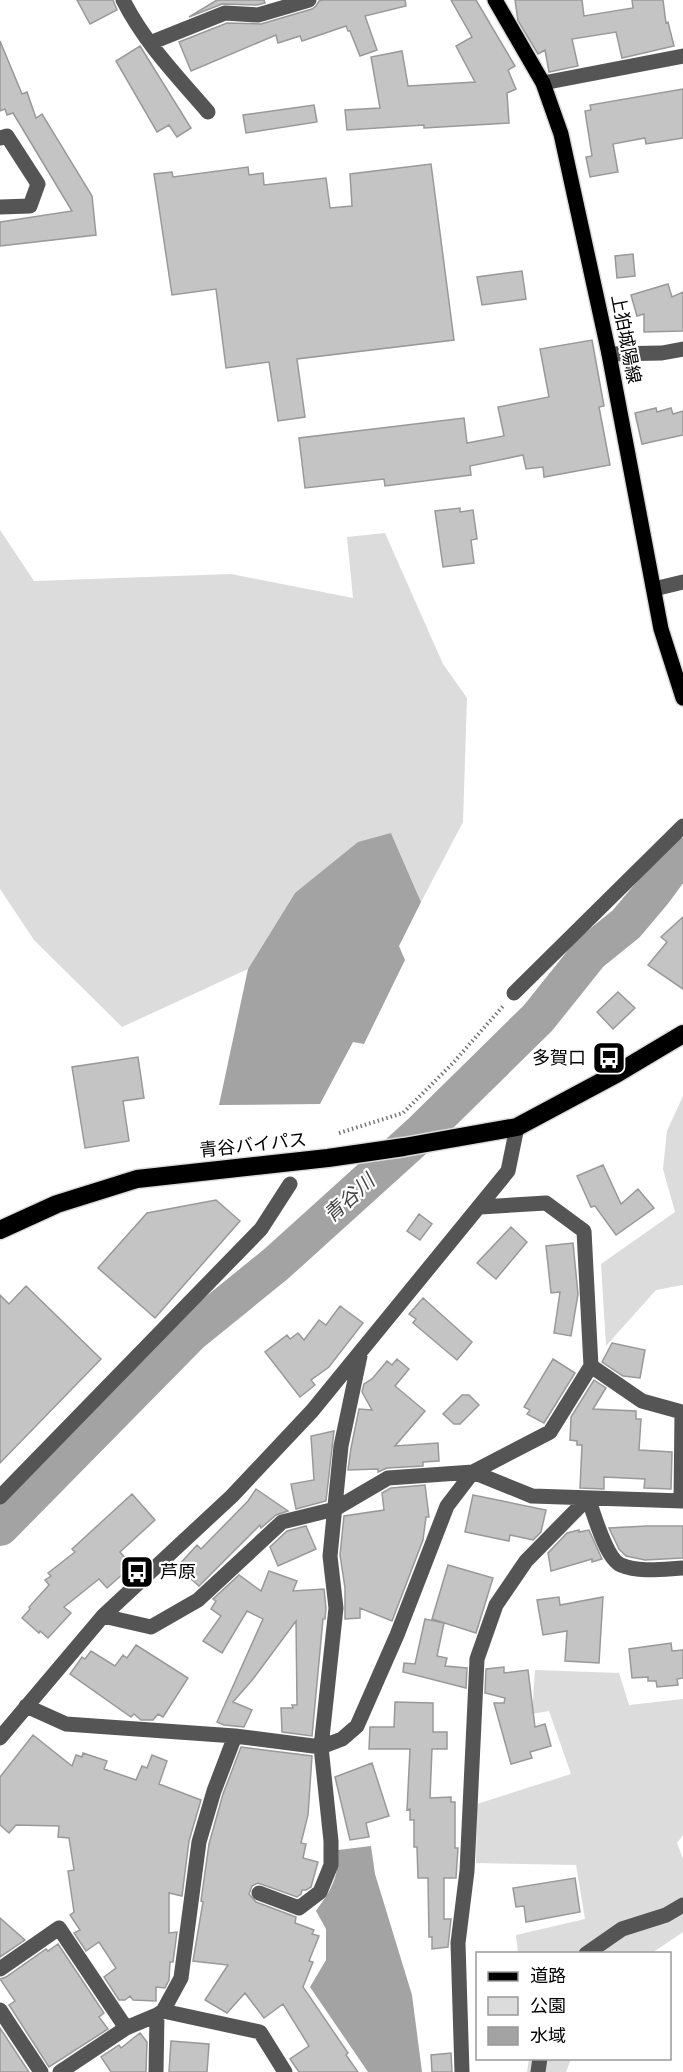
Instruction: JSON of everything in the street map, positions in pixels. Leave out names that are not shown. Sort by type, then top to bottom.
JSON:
[{"type":"highway","name":"青谷バイパス","points":[[0,1230],[57,1204],[137,1179],[328,1158],[517,1126],[616,1074],[683,1034]]},
{"type":"main road","name":"上狛城陽線","points":[[495,0],[543,84],[561,134],[609,354],[661,629],[683,698]]},
{"type":"street","points":[[123,0],[134,21],[150,43],[208,112]]},
{"type":"street","points":[[150,43],[225,14],[258,15],[309,0]]},
{"type":"street","points":[[543,84],[683,56]]},
{"type":"street","points":[[0,138],[7,136],[38,184],[30,206],[0,207]]},
{"type":"street","points":[[609,354],[662,353],[683,349]]},
{"type":"street","points":[[654,589],[683,582]]},
{"type":"street","points":[[514,993],[683,826]]},
{"type":"street","points":[[0,1738],[103,1616],[232,1496],[312,1411],[508,1171],[517,1126]]},
{"type":"street","points":[[0,1497],[261,1228],[290,1184]]},
{"type":"street","points":[[103,1616],[151,1627],[198,1600],[282,1522],[335,1509],[388,1478],[473,1472],[550,1432],[591,1366],[584,1231],[546,1203],[480,1207]]},
{"type":"street","points":[[259,1893],[299,1908],[320,1892],[331,1865],[331,1840],[321,1747],[336,1608],[330,1556],[341,1446],[360,1354]]},
{"type":"street","points":[[473,1472],[532,1496],[682,1501],[682,1412],[642,1401],[591,1366]]},
{"type":"street","points":[[26,1706],[66,1724],[235,1736],[321,1747],[342,1739],[357,1726],[397,1635],[447,1506],[473,1472]]},
{"type":"street","points":[[588,1498],[609,1552],[620,1565],[646,1570],[683,1568]]},
{"type":"street","points":[[462,2072],[458,1943],[467,1870],[477,1659],[496,1605],[526,1560],[588,1498]]},
{"type":"street","points":[[156,2072],[160,2013],[181,1978],[199,1842],[214,1791],[235,1736]]},
{"type":"street","points":[[588,1952],[622,1929],[666,1915],[683,1905]]},
{"type":"street","points":[[0,1969],[58,1928],[126,2028]]},
{"type":"street","points":[[0,2010],[40,2072]]},
{"type":"street","points":[[60,2072],[126,2028],[160,2013],[260,2032],[285,2072]]},
{"type":"path","points":[[339,1133],[403,1113],[453,1063],[514,993]]},
{"type":"green space","points":[[0,530],[34,581],[231,574],[353,598],[347,537],[385,533],[443,664],[467,698],[463,822],[421,902],[391,833],[295,893],[248,969],[122,1027],[34,940],[0,889]]},
{"type":"green space","points":[[683,1096],[683,1285],[656,1290],[606,1346],[601,1264],[675,1212],[663,1169],[667,1131]]},
{"type":"green space","points":[[535,1670],[619,1673],[629,1705],[683,1699],[683,1835],[677,1843],[683,1859],[683,1932],[653,1952],[518,1952],[516,1935],[585,1919],[576,1865],[476,1863],[477,1804],[571,1774],[549,1711],[532,1714]]},
{"type":"green space","points":[[529,2060],[571,2060],[566,2072],[527,2072]]},
{"type":"water","points":[[391,833],[421,902],[399,946],[405,960],[364,1044],[353,1042],[320,1104],[219,1105],[248,969],[295,893],[358,842]]},
{"type":"water","points":[[371,1846],[375,1874],[412,1995],[422,2072],[368,2072],[310,1987],[326,1960],[326,1929],[316,1911],[333,1883],[338,1850]]},
{"type":"building","points":[[77,0],[113,0],[117,10],[90,24]]},
{"type":"building","points":[[217,0],[264,0],[265,3],[257,5],[222,4],[189,17]]},
{"type":"building","points":[[405,0],[406,6],[365,16],[377,50],[360,56],[346,26],[302,41],[300,36],[278,43],[276,35],[191,71],[179,42],[227,23],[261,24],[312,9],[319,1]]},
{"type":"building","points":[[451,0],[476,0],[515,66],[508,70],[516,89],[507,93],[509,123],[347,130],[345,110],[380,108],[371,57],[402,51],[408,86],[475,82],[456,46],[472,37]]},
{"type":"building","points":[[515,0],[582,0],[584,16],[633,8],[632,0],[663,0],[666,23],[668,22],[674,46],[622,58],[616,32],[572,39],[578,66],[549,72],[545,50],[538,54],[518,21]]},
{"type":"building","points":[[0,41],[22,94],[27,92],[36,118],[42,114],[92,196],[96,235],[0,246],[0,222],[72,211],[13,113],[7,115],[5,109],[0,111]]},
{"type":"building","points":[[140,46],[191,128],[177,137],[169,125],[157,132],[116,61]]},
{"type":"building","points":[[683,89],[683,138],[646,144],[645,138],[613,144],[618,172],[590,177],[586,157],[592,156],[585,111],[591,110],[590,105]]},
{"type":"building","points":[[314,105],[317,122],[246,133],[243,115]]},
{"type":"building","points":[[431,164],[454,340],[297,359],[305,417],[278,421],[269,362],[226,368],[216,289],[172,295],[154,174],[172,172],[173,177],[248,167],[249,175],[263,173],[264,185],[326,178],[330,208],[352,206],[350,174]]},
{"type":"building","points":[[633,254],[635,276],[617,278],[615,256]]},
{"type":"building","points":[[522,271],[526,299],[482,305],[477,277]]},
{"type":"building","points":[[668,284],[672,297],[683,292],[683,331],[644,332],[644,314],[637,316],[631,295]]},
{"type":"building","points":[[592,340],[604,406],[599,407],[610,465],[544,477],[543,467],[526,469],[523,455],[470,466],[471,475],[385,486],[384,479],[305,488],[299,438],[464,418],[467,443],[504,436],[498,407],[549,397],[540,349]]},
{"type":"building","points":[[656,408],[657,412],[671,408],[673,414],[683,411],[683,435],[642,444],[635,413]]},
{"type":"building","points":[[460,508],[460,512],[473,510],[477,539],[471,540],[474,563],[443,567],[435,511]]},
{"type":"building","points":[[683,917],[683,989],[648,965],[667,942],[661,937]]},
{"type":"building","points":[[618,992],[635,1008],[613,1029],[597,1012]]},
{"type":"building","points":[[138,1057],[144,1098],[123,1101],[129,1141],[85,1148],[72,1067]]},
{"type":"building","points":[[603,1165],[621,1204],[638,1189],[654,1208],[616,1235],[595,1206],[591,1207],[577,1176]]},
{"type":"building","points":[[216,1200],[240,1221],[155,1318],[98,1268],[147,1213]]},
{"type":"building","points":[[419,1214],[432,1224],[420,1240],[407,1231]]},
{"type":"building","points":[[511,1227],[527,1242],[496,1279],[477,1263]]},
{"type":"building","points":[[573,1243],[578,1294],[571,1336],[554,1333],[560,1292],[551,1293],[546,1246]]},
{"type":"building","points":[[26,1286],[101,1359],[0,1463],[0,1295],[9,1304]]},
{"type":"building","points":[[423,1298],[472,1342],[457,1360],[413,1323],[416,1319],[409,1314]]},
{"type":"building","points":[[340,1306],[363,1323],[329,1367],[311,1380],[315,1385],[300,1397],[265,1352],[287,1335],[290,1339],[298,1333],[304,1340],[319,1320],[326,1325]]},
{"type":"building","points":[[612,1343],[645,1350],[640,1378],[623,1376],[602,1362]]},
{"type":"building","points":[[397,1359],[409,1369],[395,1386],[425,1411],[395,1446],[438,1443],[439,1461],[423,1462],[423,1466],[387,1468],[378,1472],[378,1469],[348,1470],[359,1409],[372,1410],[362,1392],[364,1384],[372,1379],[387,1361],[392,1365]]},
{"type":"building","points":[[553,1359],[575,1373],[544,1423],[527,1414],[530,1410],[524,1407]]},
{"type":"building","points":[[594,1380],[606,1388],[593,1409],[636,1411],[636,1419],[641,1419],[639,1450],[672,1452],[671,1489],[644,1488],[645,1479],[604,1477],[604,1489],[580,1488],[582,1445],[577,1445],[577,1441],[570,1440],[571,1417]]},
{"type":"building","points":[[462,1395],[469,1395],[479,1405],[460,1424],[454,1424],[443,1414]]},
{"type":"building","points":[[334,1431],[326,1501],[296,1509],[291,1484],[314,1480],[311,1436]]},
{"type":"building","points":[[425,1485],[429,1517],[426,1517],[423,1540],[392,1621],[360,1608],[360,1618],[345,1619],[345,1588],[340,1555],[344,1516],[384,1510],[382,1493],[391,1488]]},
{"type":"building","points":[[256,1489],[288,1511],[276,1515],[261,1528],[260,1525],[199,1586],[177,1567],[197,1545],[201,1549],[248,1501]]},
{"type":"building","points":[[132,1494],[155,1520],[120,1552],[132,1566],[107,1588],[99,1579],[64,1607],[71,1613],[48,1638],[40,1631],[39,1633],[22,1618],[49,1585],[45,1580],[51,1576],[48,1573],[75,1552],[72,1549]]},
{"type":"building","points":[[473,1495],[546,1510],[541,1532],[533,1540],[510,1535],[509,1541],[465,1532]]},
{"type":"building","points":[[306,1526],[316,1549],[278,1566],[270,1547],[287,1531]]},
{"type":"building","points":[[683,1526],[683,1558],[645,1560],[626,1556],[619,1549],[609,1528]]},
{"type":"building","points":[[579,1530],[579,1532],[589,1530],[602,1559],[592,1562],[592,1559],[551,1571],[548,1553],[567,1533]]},
{"type":"building","points":[[448,1565],[493,1578],[476,1633],[432,1619]]},
{"type":"building","points":[[269,1571],[297,1581],[293,1591],[324,1589],[326,1608],[312,1736],[282,1732],[281,1708],[293,1708],[292,1705],[297,1705],[296,1621],[233,1702],[252,1710],[244,1727],[217,1722],[263,1619],[247,1611],[222,1653],[203,1641],[221,1616],[211,1609],[216,1601],[213,1599],[239,1575],[261,1591]]},
{"type":"building","points":[[559,1597],[560,1605],[603,1597],[599,1663],[565,1661],[567,1631],[543,1635],[537,1600]]},
{"type":"building","points":[[425,1619],[444,1623],[437,1656],[447,1658],[445,1666],[467,1668],[466,1688],[403,1672],[404,1663],[415,1664]]},
{"type":"building","points":[[671,1643],[672,1651],[683,1650],[683,1678],[677,1679],[678,1685],[657,1687],[656,1681],[648,1681],[648,1677],[632,1678],[629,1649]]},
{"type":"building","points":[[136,1645],[188,1678],[163,1717],[158,1714],[153,1720],[141,1720],[134,1714],[131,1717],[70,1674],[82,1657],[85,1659],[91,1651],[115,1666],[123,1655],[127,1658]]},
{"type":"building","points":[[504,1667],[504,1673],[528,1670],[535,1727],[545,1724],[551,1746],[530,1752],[532,1758],[511,1764],[494,1703],[504,1703],[505,1698],[485,1693],[486,1669]]},
{"type":"building","points":[[395,1702],[433,1703],[433,1732],[447,1732],[447,1749],[432,1749],[430,1798],[451,1797],[451,1802],[455,1802],[455,1848],[458,1848],[456,1878],[444,1878],[444,1919],[451,1919],[448,1947],[432,1949],[432,1937],[429,1937],[428,1878],[418,1878],[417,1847],[414,1847],[414,1820],[410,1820],[410,1809],[407,1810],[410,1749],[369,1749],[370,1727],[394,1727]]},
{"type":"building","points":[[33,1735],[72,1766],[76,1755],[82,1757],[83,1753],[107,1761],[104,1769],[136,1780],[142,1766],[147,1768],[152,1755],[167,1761],[159,1784],[201,1800],[189,1841],[182,1896],[169,1893],[169,1933],[177,1932],[173,1962],[170,1962],[169,1980],[165,1988],[156,1987],[156,2001],[133,2000],[130,1996],[125,2000],[119,2000],[104,1977],[116,1968],[99,1942],[86,1951],[74,1933],[80,1930],[70,1915],[74,1912],[68,1871],[74,1870],[69,1838],[58,1837],[59,1826],[16,1825],[9,1833],[0,1825],[0,1777]]},
{"type":"building","points":[[241,1747],[312,1756],[308,1815],[301,1843],[306,1844],[303,1858],[318,1862],[311,1887],[302,1890],[297,1897],[258,1883],[252,1886],[249,1894],[256,1902],[296,1917],[295,1923],[314,1930],[312,1934],[319,1936],[309,1961],[313,1962],[303,1987],[348,2053],[346,2055],[358,2072],[299,2072],[290,2059],[309,2046],[283,2004],[264,2018],[245,1993],[227,2013],[205,2000],[228,1965],[193,1961],[203,1902],[201,1901],[209,1844],[223,1794]]},
{"type":"building","points":[[372,1763],[389,1816],[366,1823],[369,1837],[350,1840],[335,1777]]},
{"type":"building","points":[[575,1878],[580,1912],[526,1922],[524,1906],[516,1907],[513,1888]]},
{"type":"building","points":[[0,1918],[25,1940],[0,1957]]},
{"type":"building","points":[[58,1944],[104,2013],[99,2017],[108,2029],[49,2067],[9,2005],[15,2001],[0,1979],[46,1949],[48,1951]]},
{"type":"building","points":[[0,2028],[29,2072],[0,2072]]},
{"type":"building","points":[[140,2033],[147,2042],[146,2072],[111,2072],[101,2057],[119,2045],[121,2048]]},
{"type":"building","points":[[171,2041],[209,2044],[207,2072],[169,2072]]},
{"type":"building","points":[[451,2053],[452,2072],[432,2072],[431,2055]]},
{"type":"waterway","name":"青谷川","points":[[0,1527],[191,1333],[276,1264],[422,1132],[538,1018],[590,953],[626,924],[672,866],[683,857]]},
{"type":"place","name":"多賀口","points":[[609,1058]]},
{"type":"place","name":"芦原","points":[[137,1572]]}]
